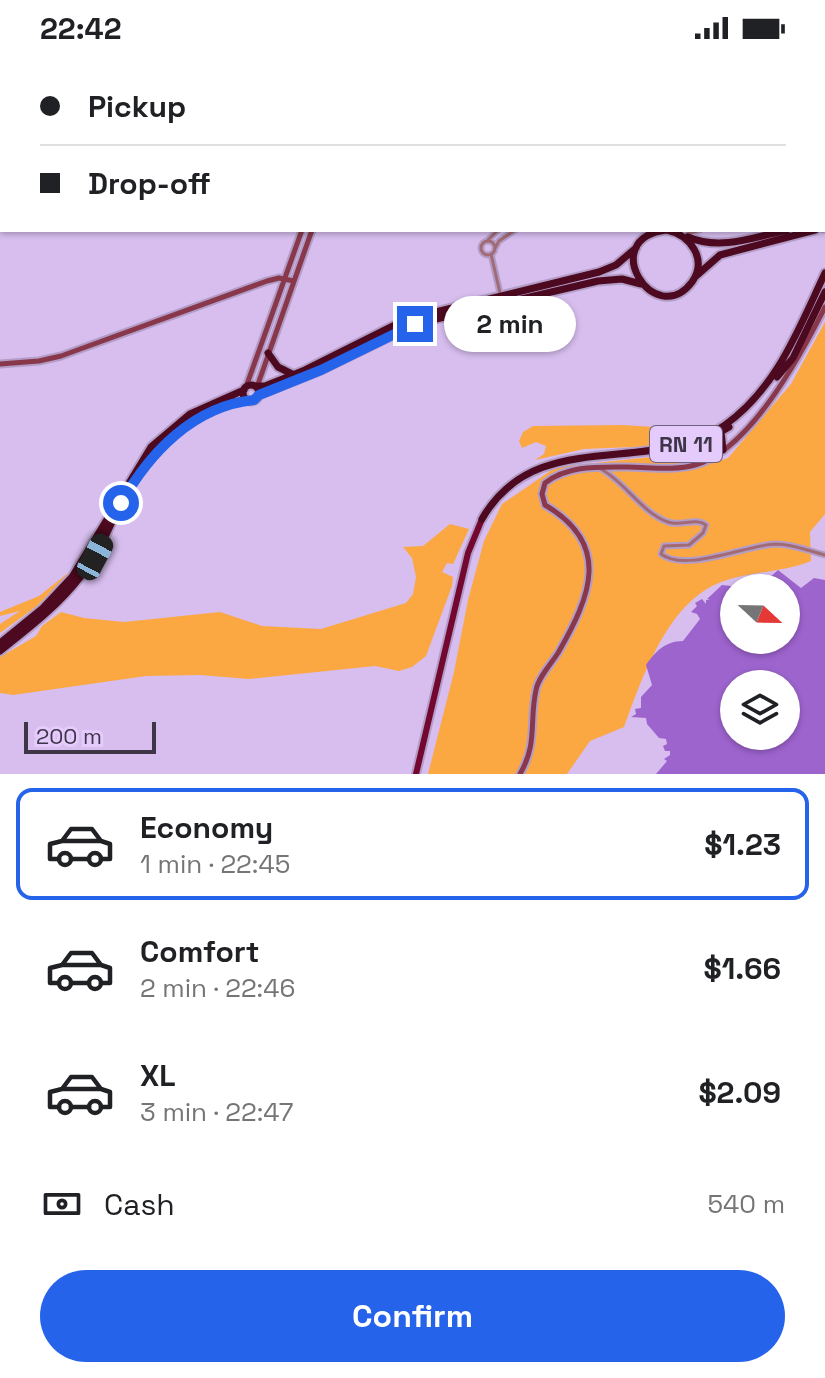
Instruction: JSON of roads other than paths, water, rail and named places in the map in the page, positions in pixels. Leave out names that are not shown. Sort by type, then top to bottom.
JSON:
[{"type":"highway","points":[[0,643],[54,599],[95,542],[128,481],[151,447],[190,414],[294,375],[407,319],[608,269],[636,248],[650,232]]},
{"type":"highway","points":[[672,232],[697,242],[727,244],[778,232]]},
{"type":"highway","points":[[636,248],[633,267],[641,284],[648,290],[667,295],[685,288],[720,255],[807,232]]},
{"type":"highway","points":[[684,236],[691,242],[698,259],[694,277]]},
{"type":"highway","points":[[776,374],[825,263]]},
{"type":"highway","name":"RN 11","points":[[482,519],[504,492],[538,469],[573,458],[685,445],[730,421],[776,374],[825,273]]},
{"type":"highway","points":[[246,400],[253,389],[321,370],[398,331],[428,320],[598,281],[622,279],[641,284]]},
{"type":"highway","name":"RN 11","points":[[482,519],[513,487],[552,466],[605,456],[674,451],[720,434],[751,407],[776,374],[825,280]]},
{"type":"highway","points":[[776,374],[793,358],[825,292]]},
{"type":"highway","points":[[268,353],[278,367],[294,375]]},
{"type":"highway","points":[[0,651],[46,614],[82,576],[132,485],[151,458],[196,419],[232,403],[254,400],[253,389]]},
{"type":"highway","points":[[722,450],[720,434],[730,421]]},
{"type":"highway","points":[[702,443],[715,445],[722,450]]},
{"type":"main road","name":"RN 11","points":[[416,774],[468,553],[482,519]]},
{"type":"street","points":[[253,389],[301,232]]},
{"type":"street","points":[[253,389],[311,232]]},
{"type":"street","points":[[491,254],[482,251],[482,244],[496,232]]},
{"type":"street","points":[[501,297],[491,254],[499,241],[512,232]]},
{"type":"street","points":[[684,236],[695,232]]},
{"type":"street","points":[[487,241],[492,242],[495,248]]},
{"type":"street","points":[[0,364],[54,358],[212,298],[267,281],[294,281]]},
{"type":"street","points":[[520,774],[530,756],[536,688],[571,631],[590,571],[589,552],[583,536],[564,515],[545,505],[542,494],[545,483],[555,475],[598,467],[691,466],[722,450],[784,384],[825,307]]},
{"type":"street","points":[[598,467],[662,519],[681,524],[698,521],[706,525],[700,537],[689,545],[664,546],[661,554],[666,558],[694,560],[776,544],[825,555]]},
{"type":"street","points":[[615,479],[617,467]]}]
